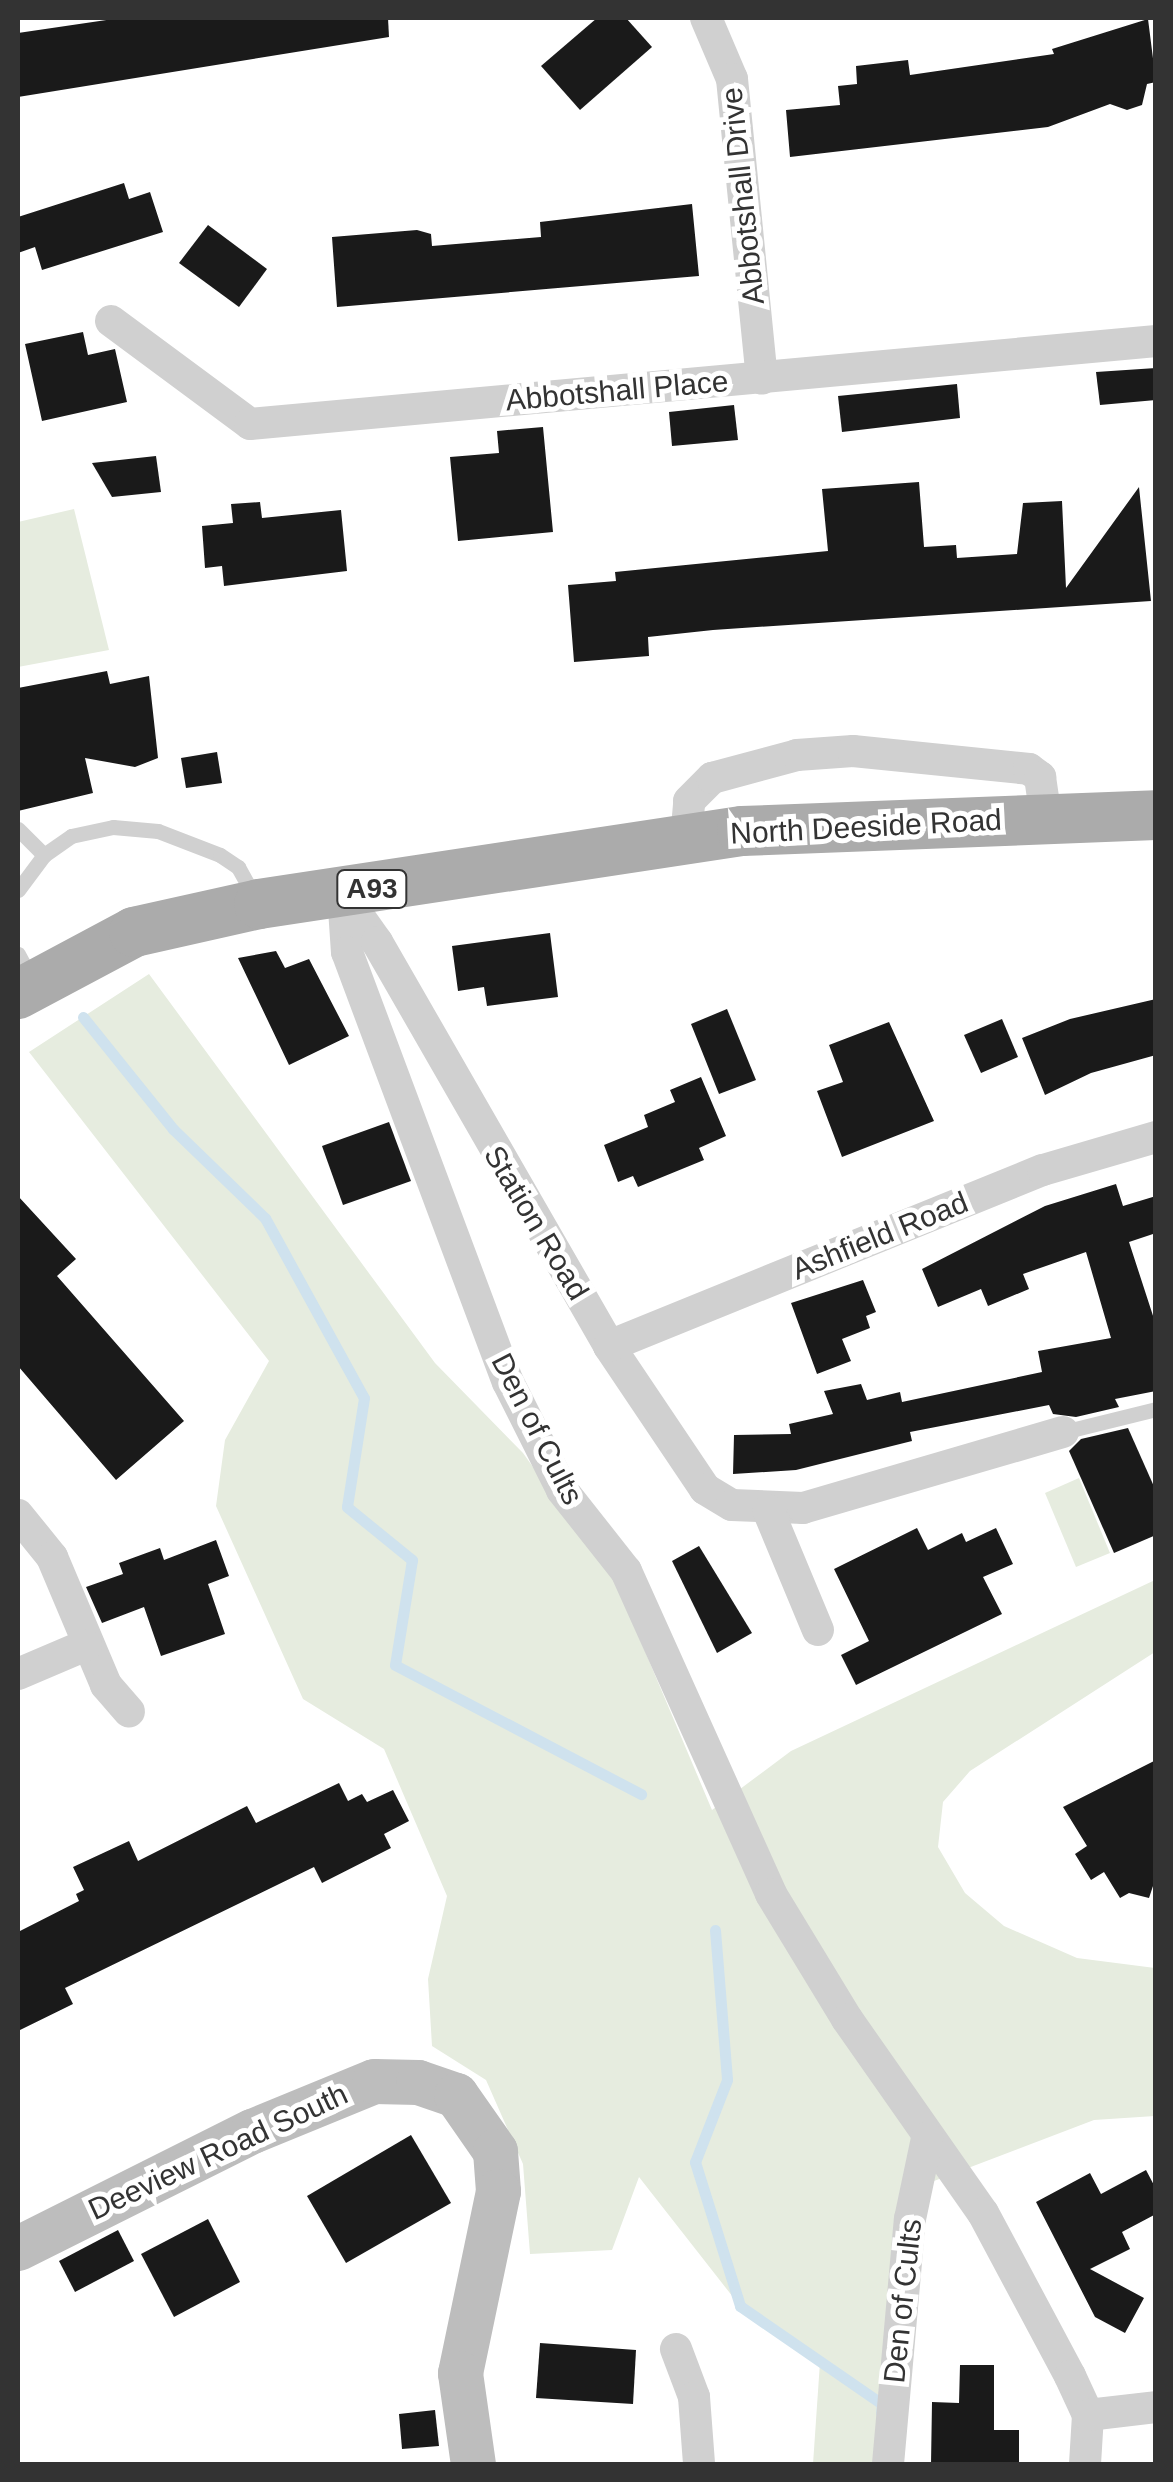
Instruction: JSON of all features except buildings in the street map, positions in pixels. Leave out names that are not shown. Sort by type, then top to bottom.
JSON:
[{"type":"main road","name":"North Deeside Road","points":[[23,977],[134,932],[259,904],[686,839],[787,828],[1156,816]]},
{"type":"street","name":"Abbotshall Drive","points":[[706,18],[732,79],[762,378]]},
{"type":"street","name":"Abbotshall Place","points":[[111,321],[250,424],[1156,341]]},
{"type":"street","name":"North Deeside Road","points":[[686,839],[688,801],[712,778],[797,755],[853,751],[1029,769],[1040,777],[1046,818]]},
{"type":"street","name":"Station Road","points":[[343,894],[377,942],[609,1346],[704,1489],[732,1505],[768,1510],[803,1508],[1063,1432]]},
{"type":"street","name":"Den of Cults","points":[[343,894],[347,952],[508,1382],[562,1490],[626,1571],[770,1894],[927,2138],[983,2213],[1088,2414]]},
{"type":"street","name":"Ashfield Road","points":[[609,1346],[1043,1170],[1156,1137]]},
{"type":"street","points":[[768,1510],[818,1630]]},
{"type":"street","points":[[18,1514],[52,1558],[106,1686],[129,1711]]},
{"type":"street","points":[[18,1674],[86,1644]]},
{"type":"street","name":"Deeview Road South","points":[[18,2248],[252,2131],[374,2081],[418,2082],[456,2095],[494,2151],[498,2190],[460,2373],[473,2464]]},
{"type":"street","name":"Den of Cults","points":[[888,2464],[910,2219],[927,2138]]},
{"type":"street","points":[[676,2349],[694,2397],[699,2464]]},
{"type":"street","points":[[1085,2464],[1088,2414],[1156,2406]]},
{"type":"lane","points":[[18,890],[44,855],[70,836],[113,827],[158,832],[238,867],[259,904]]},
{"type":"lane","points":[[18,829],[44,855]]},
{"type":"lane","points":[[1063,1432],[1156,1409]]},
{"type":"shaded area","points":[[74,509],[109,650],[18,667],[18,522]]},
{"type":"shaded area","points":[[149,974],[435,1363],[523,1453],[617,1585],[712,1810],[791,1751],[1155,1580],[1155,1652],[970,1771],[943,1802],[938,1847],[965,1893],[1004,1926],[1077,1958],[1155,1968],[1155,2116],[1094,2120],[934,2181],[895,2214],[878,2464],[813,2464],[820,2362],[740,2306],[639,2177],[612,2250],[530,2254],[523,2164],[486,2080],[432,2046],[428,1979],[447,1896],[384,1749],[303,1699],[216,1506],[225,1440],[269,1361],[29,1052]]},
{"type":"shaded area","points":[[1079,1478],[1110,1553],[1076,1567],[1045,1493]]},
{"type":"waterway","points":[[83,1017],[173,1129],[265,1218],[364,1398],[347,1507],[412,1560],[395,1665],[641,1794]]},
{"type":"waterway","points":[[715,1930],[727,2080],[695,2162],[740,2306],[882,2404],[881,2413]]}]
